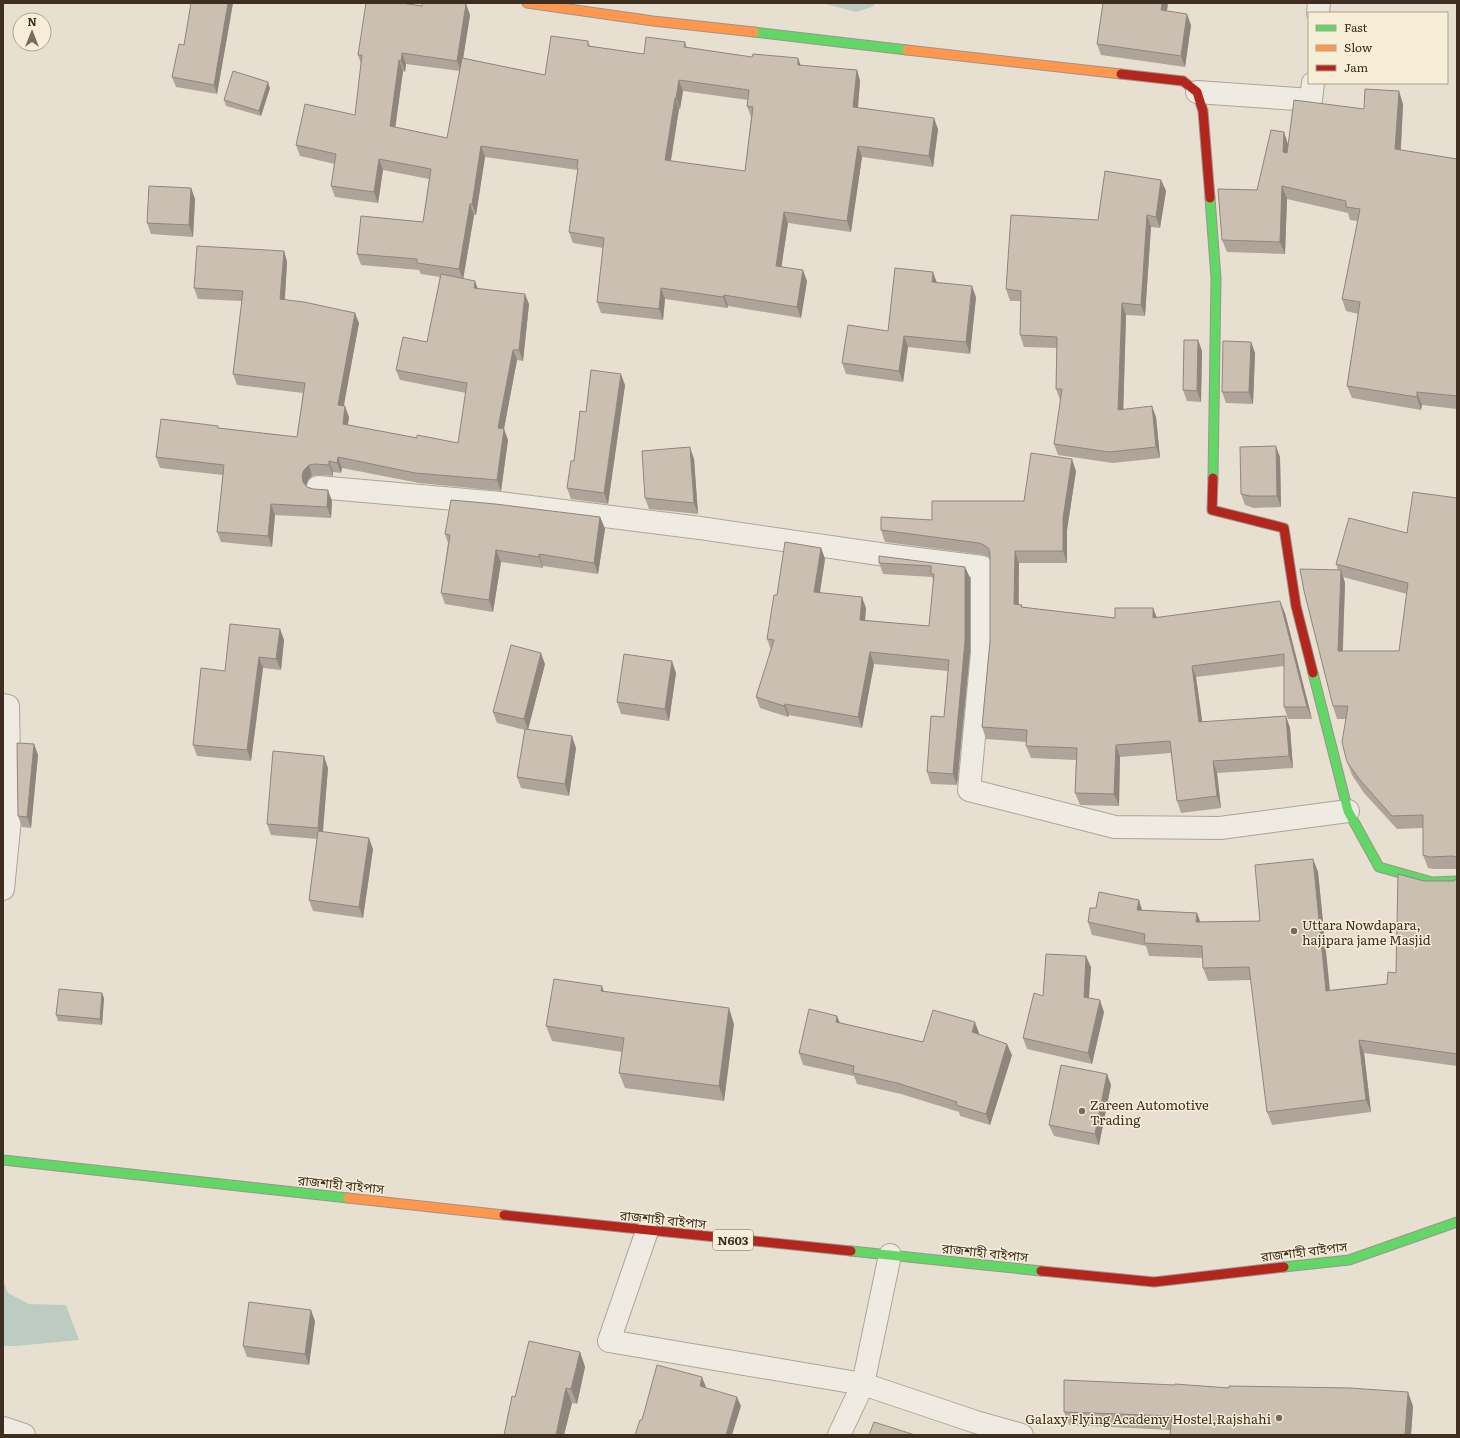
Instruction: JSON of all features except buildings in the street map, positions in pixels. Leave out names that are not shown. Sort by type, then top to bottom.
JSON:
[{"type":"main road","points":[[527,3],[653,21],[1183,81],[1197,92],[1203,111],[1216,278],[1212,510],[1284,528],[1296,606],[1348,811],[1379,867],[1432,882],[1457,881]]},
{"type":"main road","name":"রাজশাহী বাইপাস","points":[[3,1160],[647,1231],[1154,1282],[1349,1260],[1457,1222]]},
{"type":"street","points":[[1197,92],[1311,100],[1313,84]]},
{"type":"street","points":[[318,487],[500,503],[700,528],[886,555],[982,567],[982,653],[969,790],[1115,827],[1220,828],[1348,811]]},
{"type":"street","points":[[3,705],[8,706],[10,819],[3,890]]},
{"type":"street","points":[[647,1231],[609,1341],[863,1384],[976,1422],[1022,1435]]},
{"type":"street","points":[[839,1435],[863,1384],[890,1255]]},
{"type":"street","points":[[3,1428],[24,1435]]},
{"type":"shaded area","points":[[822,3],[876,3],[872,7],[856,12]]},
{"type":"shaded area","points":[[3,1281],[8,1293],[29,1304],[66,1305],[79,1340],[3,1346]]},
{"type":"traffic: fast","points":[[754,32],[907,50]]},
{"type":"traffic: fast","points":[[1210,198],[1216,278],[1213,478]]},
{"type":"traffic: fast","points":[[1313,673],[1348,811],[1379,867],[1432,882],[1457,881]]},
{"type":"traffic: fast","points":[[3,1160],[348,1198]]},
{"type":"traffic: fast","points":[[1284,1267],[1349,1260],[1457,1222]]},
{"type":"traffic: fast","points":[[851,1251],[1041,1271]]},
{"type":"traffic: slow","points":[[527,3],[653,21],[754,32]]},
{"type":"traffic: slow","points":[[907,50],[1121,74]]},
{"type":"traffic: slow","points":[[348,1198],[504,1215]]},
{"type":"traffic: jam","points":[[1121,74],[1183,81],[1197,92],[1203,111],[1210,198]]},
{"type":"traffic: jam","points":[[1213,478],[1212,510],[1284,528],[1296,606],[1313,673]]},
{"type":"traffic: jam","points":[[504,1215],[851,1251]]},
{"type":"traffic: jam","points":[[1041,1271],[1154,1282],[1284,1267]]},
{"type":"place","name":"Uttara Nowdapara, hajipara jame Masjid","points":[[1294,931]]},
{"type":"place","name":"Zareen Automotive Trading","points":[[1082,1111]]},
{"type":"place","name":"Galaxy Flying Academy Hostel,Rajshahi","points":[[1279,1418]]}]
